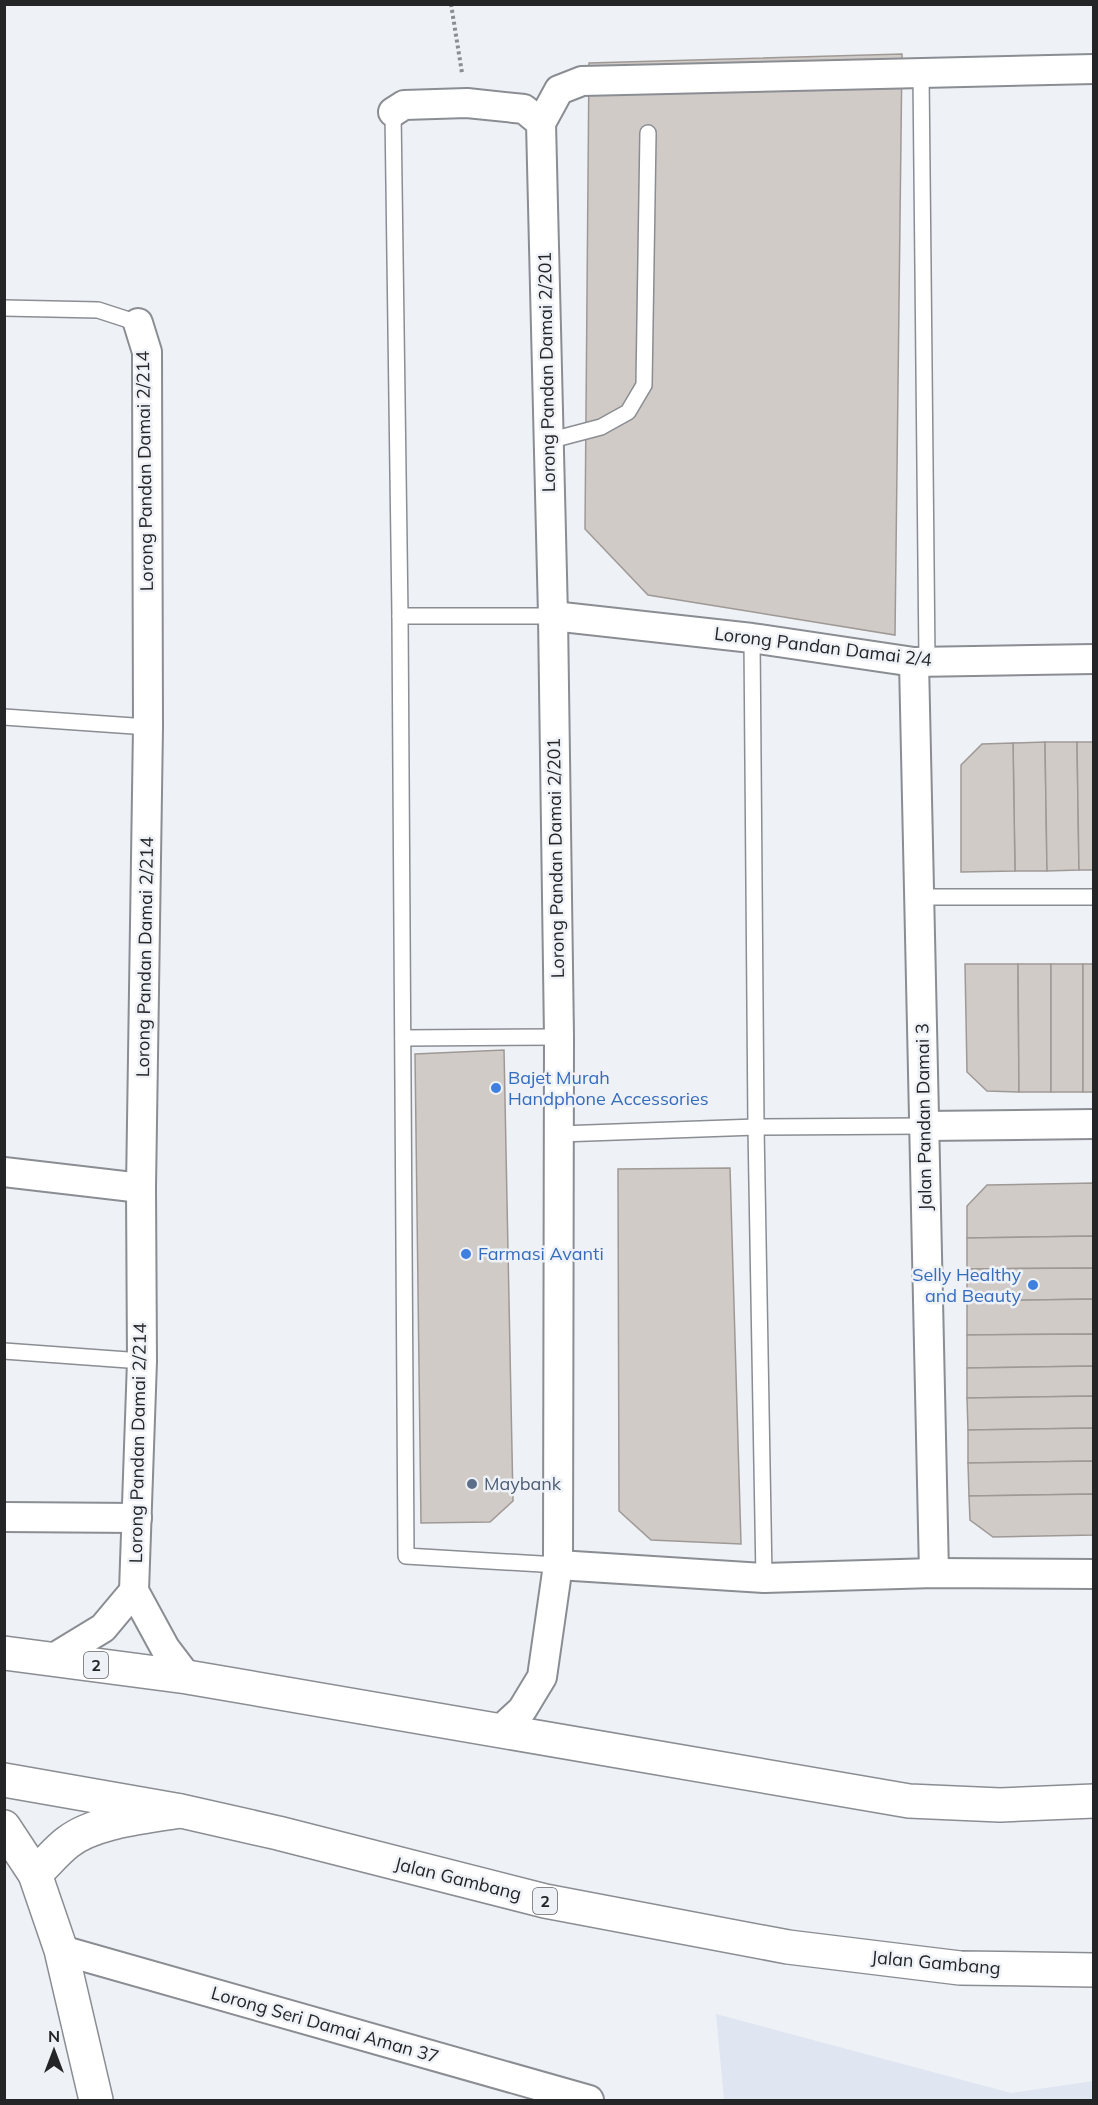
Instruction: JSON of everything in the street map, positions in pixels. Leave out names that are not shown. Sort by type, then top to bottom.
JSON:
[{"type":"main road","name":"2","points":[[4,1653],[187,1677],[909,1801],[1000,1805],[1094,1801]]},
{"type":"main road","name":"Jalan Gambang","points":[[4,1780],[181,1811],[278,1833],[545,1901],[788,1947],[960,1968],[1094,1971]]},
{"type":"main road","points":[[35,1874],[69,1841],[86,1831],[109,1824],[181,1811]]},
{"type":"main road","points":[[4,1827],[35,1874],[61,1950],[96,2100]]},
{"type":"street","points":[[393,112],[404,105],[467,104],[524,109],[541,123],[559,90],[582,81],[1094,69]]},
{"type":"street","name":"Lorong Pandan Damai 2/201","points":[[498,1732],[522,1710],[542,1677],[558,1565],[559,1037],[553,616],[541,123]]},
{"type":"street","name":"Lorong Pandan Damai 2/214","points":[[134,1591],[142,1361],[141,1188],[148,727],[147,352],[138,323]]},
{"type":"street","name":"Lorong Pandan Damai 2/4","points":[[553,616],[752,638],[921,662],[1094,659]]},
{"type":"street","name":"Jalan Pandan Damai 3","points":[[921,662],[919,897],[934,1573]]},
{"type":"street","points":[[924,1126],[1094,1124]]},
{"type":"street","points":[[4,1172],[141,1188]]},
{"type":"street","points":[[4,1517],[137,1518]]},
{"type":"street","points":[[558,1565],[764,1578],[934,1573],[1094,1574]]},
{"type":"street","points":[[52,1659],[103,1628],[134,1591],[165,1648],[187,1677]]},
{"type":"street","name":"Lorong Seri Damai Aman 37","points":[[61,1950],[589,2100]]},
{"type":"lane","points":[[921,74],[921,662]]},
{"type":"lane","points":[[393,112],[400,616],[406,1556],[558,1565]]},
{"type":"lane","points":[[548,441],[601,427],[628,412],[644,385],[648,133]]},
{"type":"lane","points":[[4,308],[98,310],[138,323]]},
{"type":"lane","points":[[400,616],[553,616]]},
{"type":"lane","points":[[752,638],[756,1127],[764,1578]]},
{"type":"lane","points":[[4,717],[148,727]]},
{"type":"lane","points":[[919,897],[1094,897]]},
{"type":"lane","points":[[403,1038],[559,1037]]},
{"type":"lane","points":[[560,1134],[756,1127],[924,1126]]},
{"type":"lane","points":[[4,1351],[142,1361]]},
{"type":"path","points":[[451,4],[467,104]]},
{"type":"shaded area","points":[[716,2014],[1011,2093],[1093,2081],[1093,2100],[724,2100]]},
{"type":"building","points":[[902,54],[895,635],[648,595],[585,529],[589,63]]},
{"type":"building","points":[[1045,742],[1047,871],[1015,871],[1013,743]]},
{"type":"building","points":[[1045,742],[1077,742],[1079,870],[1047,871]]},
{"type":"building","points":[[1077,742],[1094,742],[1094,870],[1079,870]]},
{"type":"building","points":[[1013,743],[1015,871],[961,872],[961,765],[982,744]]},
{"type":"building","points":[[965,964],[1018,964],[1019,1092],[987,1091],[967,1072]]},
{"type":"building","points":[[1018,964],[1051,964],[1051,1092],[1019,1092]]},
{"type":"building","points":[[1051,964],[1083,964],[1083,1092],[1051,1092]]},
{"type":"building","points":[[1083,964],[1094,964],[1094,1092],[1083,1092]]},
{"type":"building","points":[[504,1050],[513,1501],[490,1522],[421,1523],[415,1054]]},
{"type":"building","points":[[730,1168],[741,1544],[651,1540],[619,1511],[618,1169]]},
{"type":"building","points":[[1094,1183],[1094,1236],[967,1238],[967,1206],[987,1185]]},
{"type":"building","points":[[1094,1236],[1094,1268],[967,1269],[967,1238]]},
{"type":"building","points":[[1094,1268],[1094,1299],[967,1301],[967,1269]]},
{"type":"building","points":[[1094,1299],[1094,1334],[967,1335],[967,1301]]},
{"type":"building","points":[[1094,1334],[1094,1366],[967,1368],[967,1335]]},
{"type":"building","points":[[1094,1366],[1094,1396],[967,1398],[967,1368]]},
{"type":"building","points":[[1094,1396],[1094,1428],[968,1430],[967,1398]]},
{"type":"building","points":[[1094,1428],[1094,1461],[968,1463],[968,1430]]},
{"type":"building","points":[[1094,1461],[1094,1494],[969,1496],[968,1463]]},
{"type":"building","points":[[1094,1494],[1094,1535],[993,1537],[970,1520],[969,1496]]},
{"type":"place","name":"Bajet Murah Handphone Accessories","points":[[496,1088]]},
{"type":"place","name":"Farmasi Avanti","points":[[466,1254]]},
{"type":"place","name":"Selly Healthy and Beauty","points":[[1033,1285]]},
{"type":"place","name":"Maybank","points":[[472,1484]]}]
